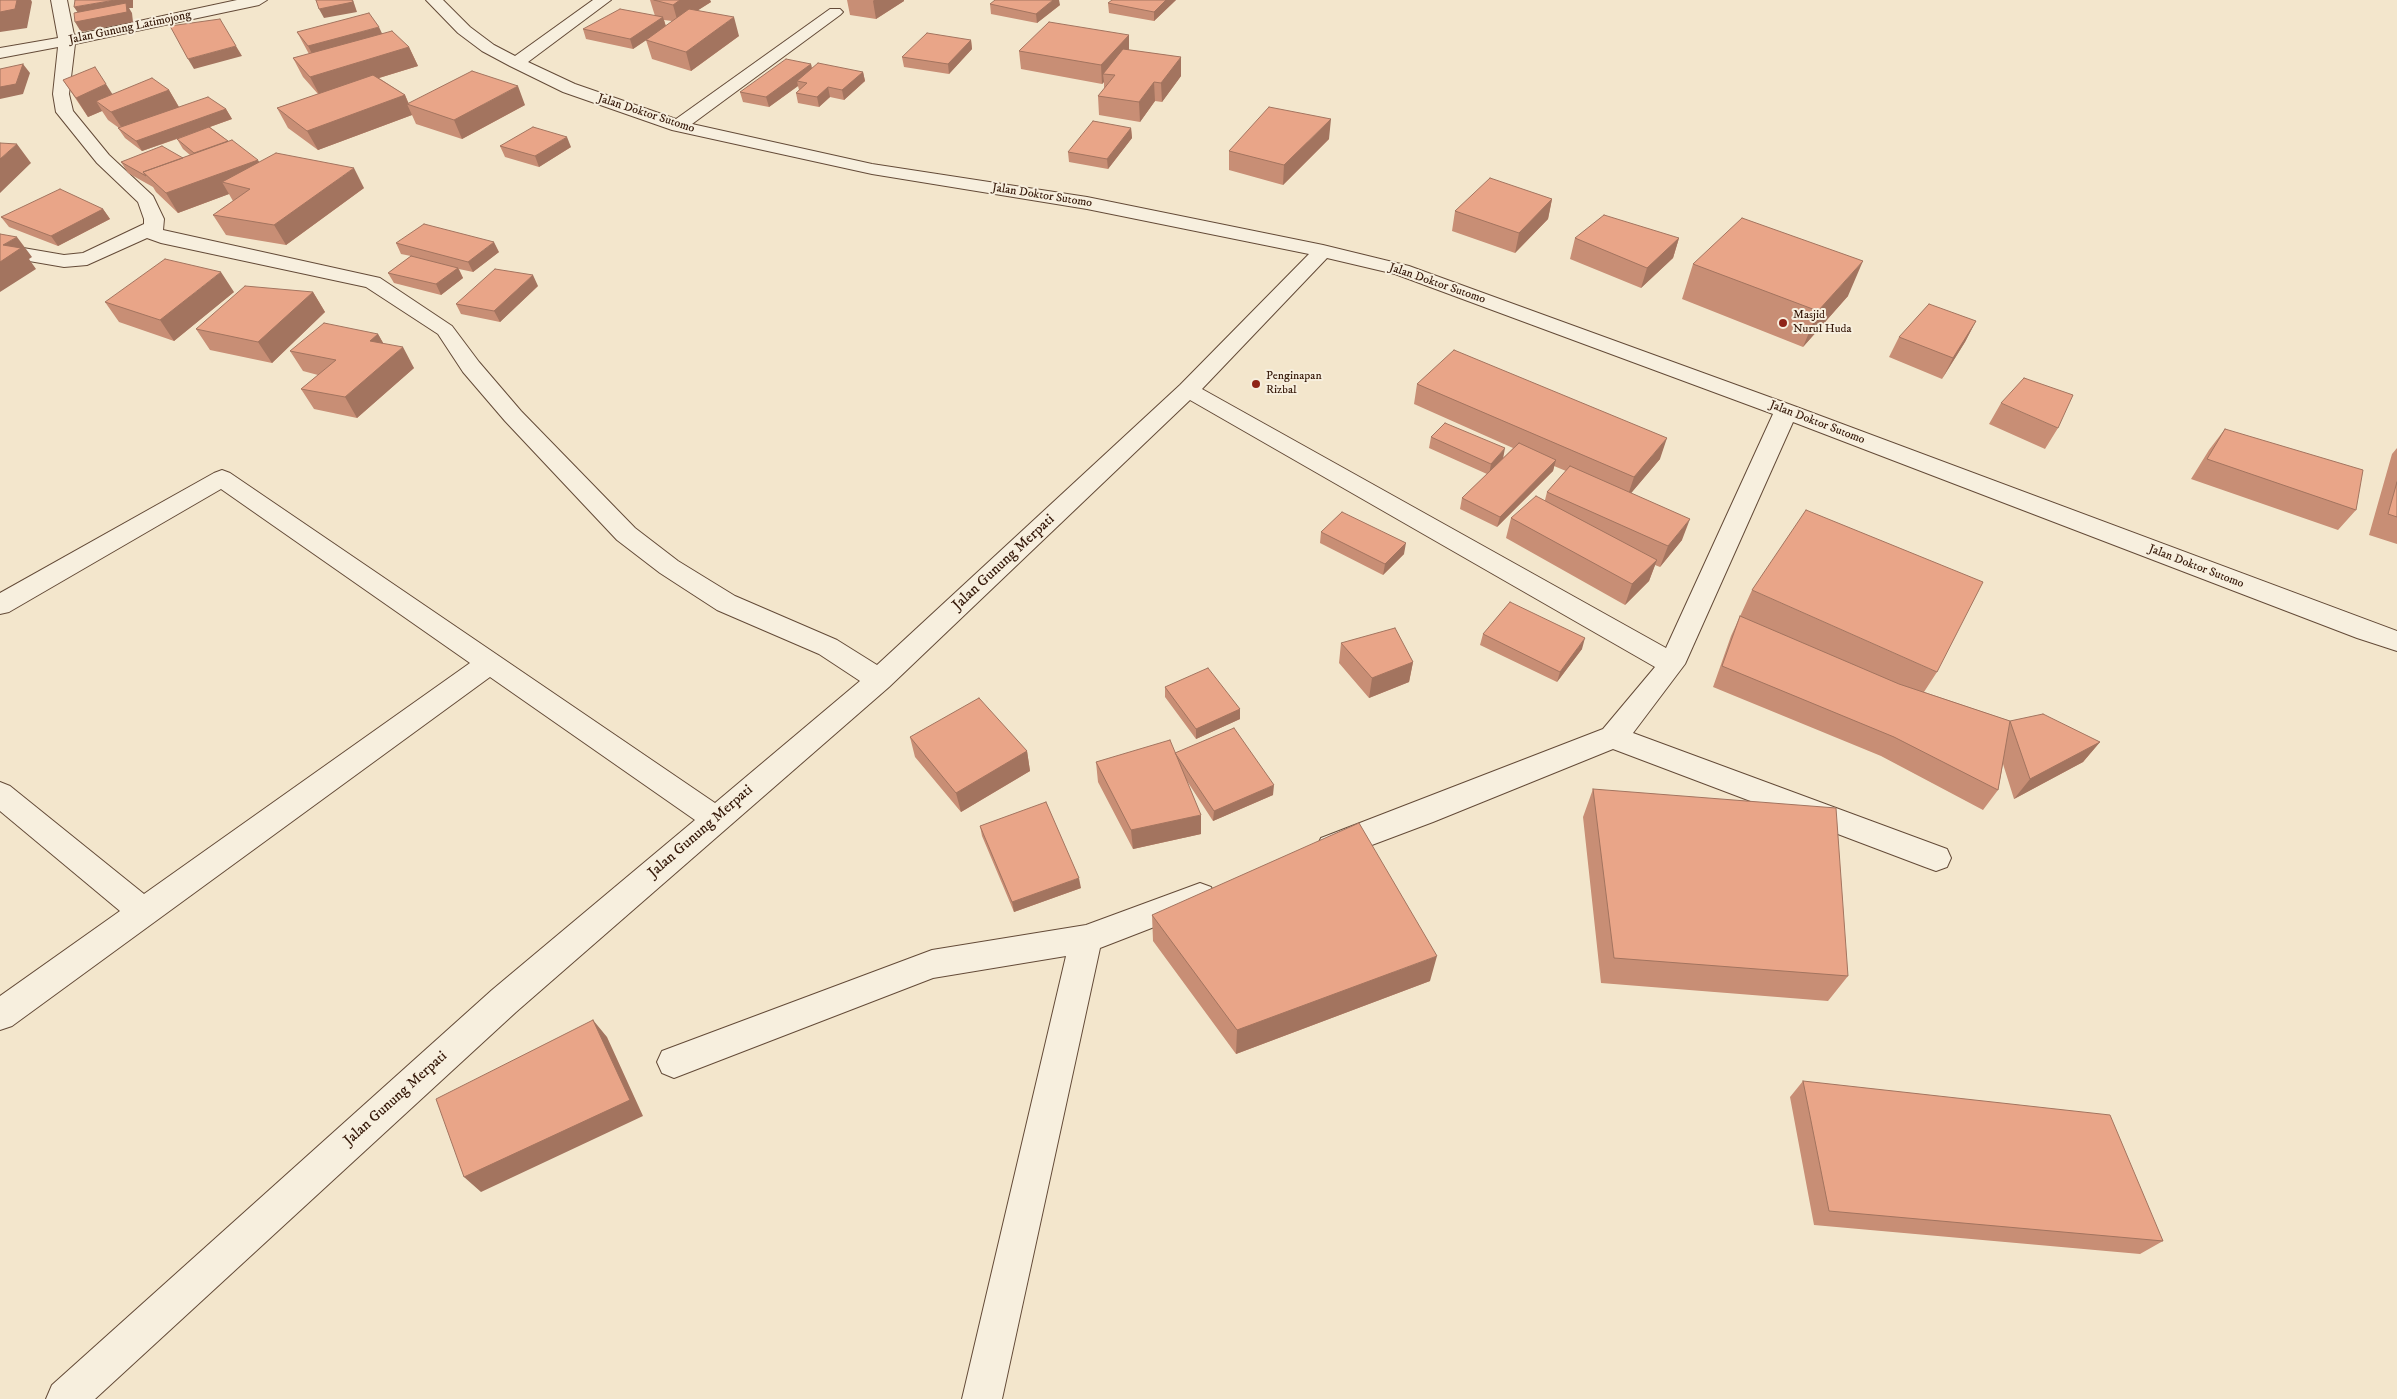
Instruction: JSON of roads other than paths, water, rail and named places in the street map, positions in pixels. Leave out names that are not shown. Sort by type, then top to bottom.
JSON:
[{"type":"street","points":[[59,0],[67,41],[61,94],[65,112],[103,159],[146,200],[154,219],[153,233],[161,237],[239,252],[373,282],[445,330],[471,367],[513,416],[626,534],[668,567],[726,603],[828,647],[879,680]]},
{"type":"street","name":"Jalan Gunung Latimojong","points":[[0,53],[67,41],[259,0]]},
{"type":"street","name":"Jalan Doktor Sutomo","points":[[434,0],[464,30],[488,48],[516,64],[570,88],[678,126],[872,168],[1087,203],[1323,251],[1402,270],[1786,411],[2284,601],[2397,641]]},
{"type":"street","points":[[516,64],[603,0]]},
{"type":"street","points":[[678,126],[835,12]]},
{"type":"street","points":[[0,250],[64,261],[86,259],[152,228]]},
{"type":"street","name":"Jalan Gunung Merpati","points":[[66,1399],[504,1001],[879,680],[1188,390],[1323,251]]},
{"type":"street","points":[[1188,390],[1672,664]]},
{"type":"street","points":[[1310,855],[1423,813],[1613,737],[1672,664],[1786,411]]},
{"type":"street","points":[[0,605],[222,478],[716,819]]},
{"type":"street","points":[[0,1015],[489,663]]},
{"type":"street","points":[[1613,737],[1936,858]]},
{"type":"street","points":[[0,794],[143,912]]},
{"type":"street","points":[[674,1062],[932,964],[1086,939],[1226,886]]},
{"type":"street","points":[[982,1399],[1086,939]]},
{"type":"place","name":"Masjid Nurul Huda","points":[[1783,323]]},
{"type":"place","name":"Penginapan Rizbal","points":[[1256,384]]}]
